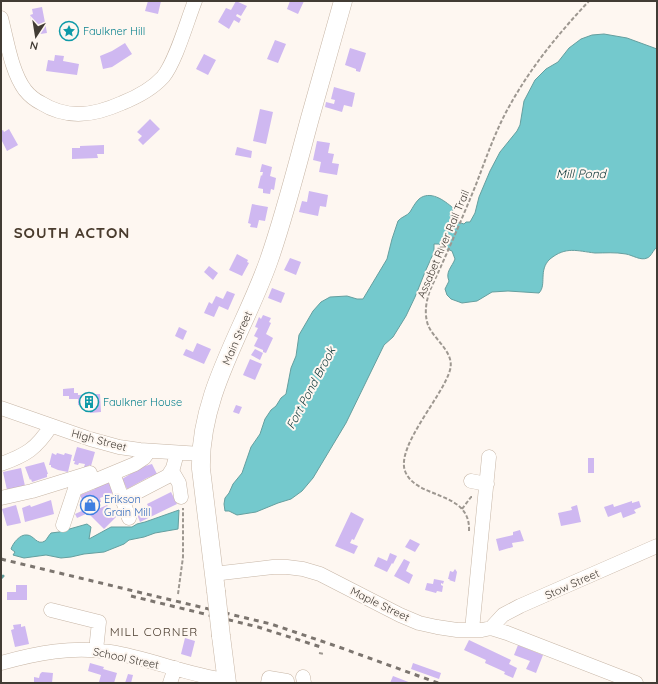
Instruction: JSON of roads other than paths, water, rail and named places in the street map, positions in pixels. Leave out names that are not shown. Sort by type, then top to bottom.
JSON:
[{"type":"main road","name":"Main Street","points":[[227,682],[201,475],[201,454],[206,420],[214,392],[257,292],[276,237],[296,173],[343,1]]},
{"type":"street","points":[[1,18],[15,72],[25,91],[35,100],[48,108],[74,115],[87,114],[109,109],[132,99],[155,85],[164,76],[171,63],[195,1]]},
{"type":"street","name":"High Street","points":[[1,408],[107,444],[130,449],[201,454]]},
{"type":"street","points":[[1,464],[17,459],[30,451],[41,440],[51,426]]},
{"type":"street","points":[[63,525],[74,489],[113,474],[142,460],[149,451]]},
{"type":"street","points":[[122,500],[164,478],[172,471],[178,453]]},
{"type":"street","points":[[472,630],[489,457]]},
{"type":"street","points":[[172,471],[179,483],[181,497]]},
{"type":"street","points":[[1,498],[32,491],[90,473]]},
{"type":"street","points":[[113,474],[129,518]]},
{"type":"street","points":[[471,482],[486,484]]},
{"type":"street","name":"Stow Street","points":[[491,628],[503,615],[520,606],[657,546]]},
{"type":"street","name":"Maple Street","points":[[213,574],[273,567],[303,569],[325,577],[409,619],[447,629],[482,630],[491,628],[636,683]]},
{"type":"street","points":[[51,610],[99,622],[96,650]]},
{"type":"street","name":"School Street","points":[[1,663],[42,652],[96,650],[118,654],[227,682]]},
{"type":"street","points":[[170,683],[175,668]]},
{"type":"street","points":[[268,683],[269,678],[287,681]]},
{"type":"water","name":"Mill Pond","points":[[604,34],[627,38],[657,49],[657,247],[651,255],[645,259],[642,259],[622,253],[595,253],[572,250],[561,252],[546,263],[543,272],[542,286],[539,293],[508,291],[492,292],[477,301],[462,303],[451,299],[447,295],[445,289],[449,281],[448,272],[455,259],[452,251],[442,247],[439,244],[434,244],[434,252],[406,316],[393,337],[384,345],[346,423],[313,478],[302,491],[291,499],[256,512],[237,515],[229,511],[225,511],[225,498],[233,484],[242,473],[251,447],[260,434],[265,419],[281,398],[286,394],[291,368],[296,356],[299,335],[313,311],[321,302],[330,297],[347,296],[363,299],[387,259],[398,221],[409,213],[423,196],[428,195],[437,197],[453,208],[452,215],[456,218],[455,221],[464,224],[466,222],[470,222],[475,213],[479,197],[490,171],[500,152],[520,125],[524,101],[535,80],[546,69],[558,62],[569,48],[581,39],[592,35]]},
{"type":"water","points":[[179,510],[178,529],[129,540],[124,544],[104,552],[61,558],[46,555],[24,558],[13,555],[15,552],[11,549],[17,539],[24,535],[29,535],[42,542],[45,541],[51,533],[87,524],[91,527],[89,539],[111,527],[132,527]]},
{"type":"railway","points":[[1,559],[271,624],[438,683]]},
{"type":"railway","points":[[131,596],[258,627],[324,648]]},
{"type":"place","name":"Faulkner Hill","points":[[69,31]]},
{"type":"place","name":"Faulkner House","points":[[89,402]]},
{"type":"place","name":"Erikson Grain Mill","points":[[90,505]]},
{"type":"district","name":"SOUTH ACTON","points":[[72,233]]},
{"type":"district","name":"MILL CORNER","points":[[154,632]]},
{"type":"water label","name":"Fort Pond Brook","points":[[311,388]]}]
